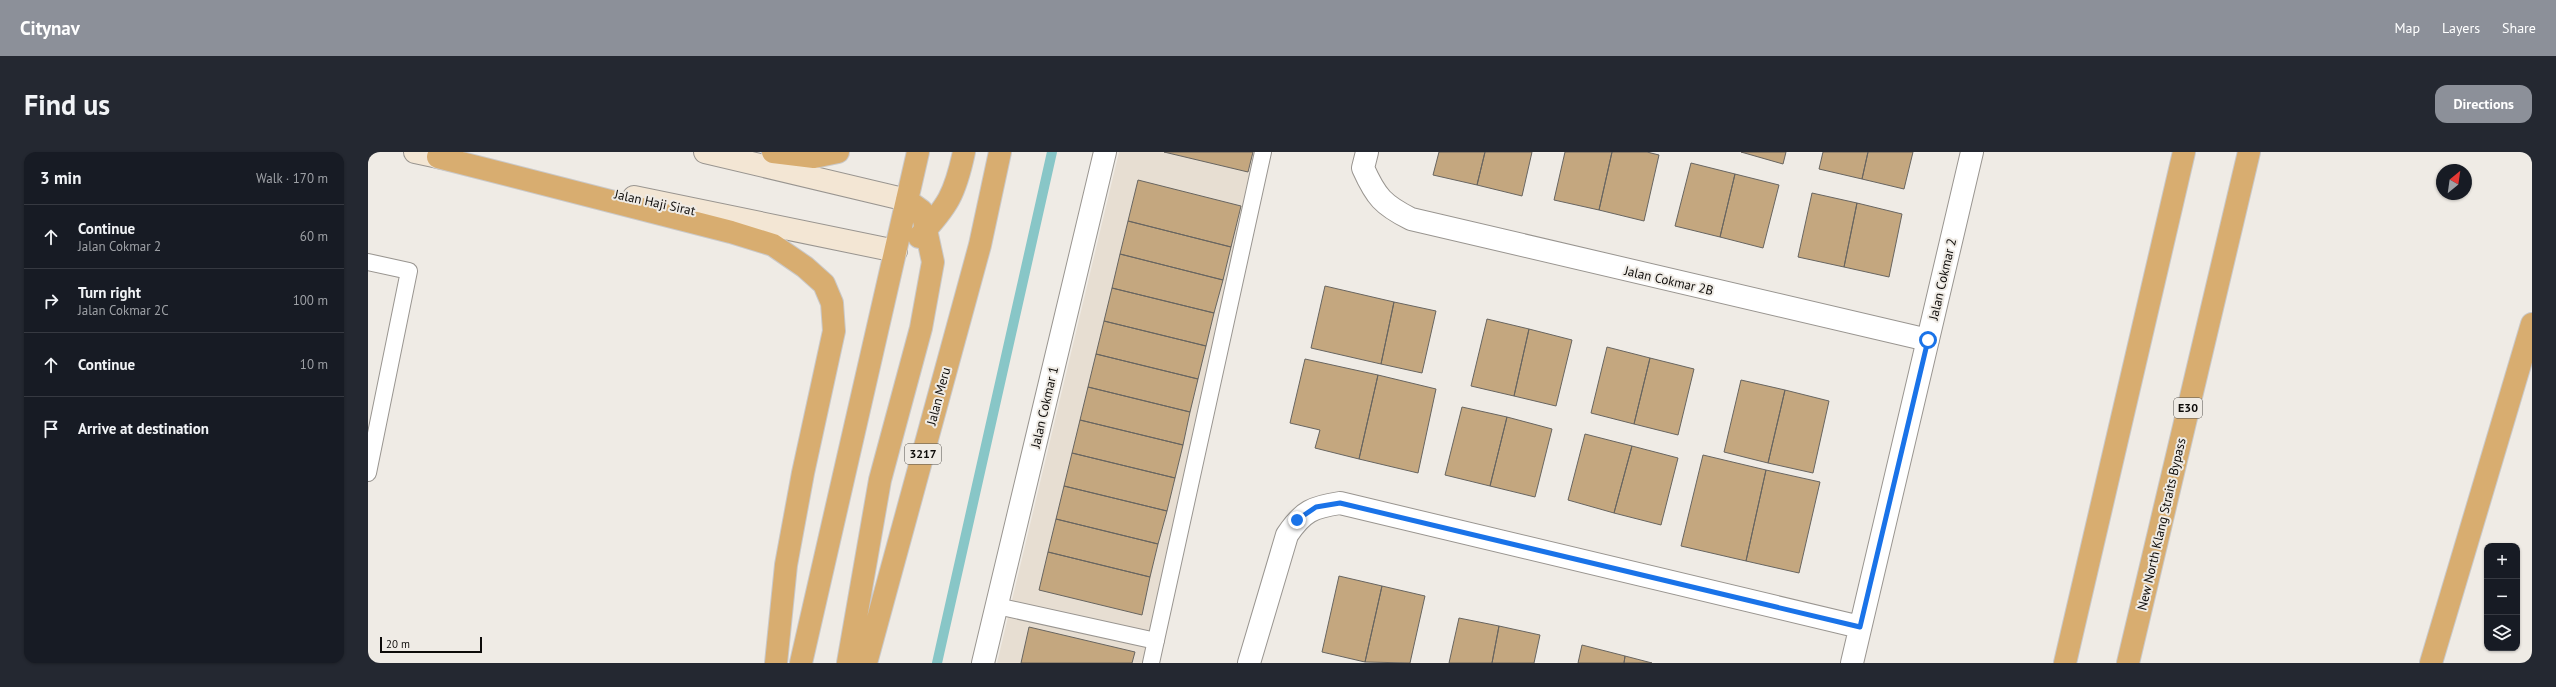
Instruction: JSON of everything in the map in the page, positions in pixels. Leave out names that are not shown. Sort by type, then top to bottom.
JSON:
[{"type":"highway","points":[[774,152],[814,157],[838,152]]},
{"type":"highway","points":[[801,663],[918,152]]},
{"type":"highway","points":[[896,251],[916,239],[945,207],[957,185],[964,152]]},
{"type":"highway","name":"Jalan Meru","points":[[866,663],[980,245],[1000,152]]},
{"type":"highway","points":[[2065,663],[2184,152]]},
{"type":"highway","name":"New North Klang Straits Bypass","points":[[2128,663],[2249,152]]},
{"type":"highway","points":[[438,157],[773,244],[805,267],[824,284],[832,303],[834,331],[803,473],[786,565],[776,663]]},
{"type":"highway","points":[[848,663],[880,480],[921,328],[933,262],[927,228],[922,211],[908,200]]},
{"type":"highway","points":[[2431,663],[2532,324]]},
{"type":"main road","name":"Jalan Haji Sirat","points":[[415,152],[896,251]]},
{"type":"main road","points":[[705,152],[908,200]]},
{"type":"street","name":"Jalan Cokmar 1","points":[[983,663],[1106,152]]},
{"type":"street","name":"Jalan Cokmar 2B","points":[[1367,152],[1362,168],[1373,190],[1389,208],[1411,219],[1928,340]]},
{"type":"street","name":"Jalan Cokmar 2","points":[[1852,663],[1972,152]]},
{"type":"street","points":[[1249,663],[1288,535],[1297,520],[1316,507],[1340,503],[1860,627]]},
{"type":"lane","points":[[1151,663],[1263,152]]},
{"type":"lane","points":[[368,262],[409,271],[368,473]]},
{"type":"lane","points":[[997,606],[1156,640]]},
{"type":"shaded area","points":[[1119,152],[1260,152],[1143,663],[997,663]]},
{"type":"building","points":[[1164,152],[1253,152],[1248,172]]},
{"type":"building","points":[[1439,152],[1485,152],[1477,185],[1433,175]]},
{"type":"building","points":[[1485,152],[1532,152],[1522,196],[1477,185]]},
{"type":"building","points":[[1565,152],[1612,152],[1599,210],[1554,200]]},
{"type":"building","points":[[1612,152],[1647,152],[1659,155],[1644,221],[1599,210]]},
{"type":"building","points":[[1741,152],[1786,152],[1783,164]]},
{"type":"building","points":[[1823,152],[1868,152],[1862,179],[1819,169]]},
{"type":"building","points":[[1868,152],[1913,152],[1904,189],[1862,179]]},
{"type":"building","points":[[1691,163],[1735,174],[1720,237],[1675,226]]},
{"type":"building","points":[[1735,174],[1779,185],[1763,248],[1720,237]]},
{"type":"building","points":[[1138,180],[1241,206],[1231,247],[1128,221]]},
{"type":"building","points":[[1812,193],[1857,203],[1844,267],[1798,257]]},
{"type":"building","points":[[1857,203],[1902,214],[1889,277],[1844,267]]},
{"type":"building","points":[[1128,221],[1231,247],[1223,280],[1120,254]]},
{"type":"building","points":[[1120,254],[1223,280],[1214,313],[1112,288]]},
{"type":"building","points":[[1325,286],[1394,302],[1381,364],[1311,348]]},
{"type":"building","points":[[1112,288],[1214,313],[1206,346],[1104,321]]},
{"type":"building","points":[[1394,302],[1436,311],[1422,373],[1381,364]]},
{"type":"building","points":[[1487,319],[1529,329],[1514,396],[1471,386]]},
{"type":"building","points":[[1104,321],[1206,346],[1198,379],[1096,354]]},
{"type":"building","points":[[1529,329],[1572,340],[1556,406],[1514,396]]},
{"type":"building","points":[[1607,347],[1650,358],[1634,424],[1591,413]]},
{"type":"building","points":[[1096,354],[1198,379],[1190,412],[1088,387]]},
{"type":"building","points":[[1650,358],[1694,369],[1678,435],[1634,424]]},
{"type":"building","points":[[1305,359],[1378,375],[1359,459],[1315,448],[1320,430],[1290,423]]},
{"type":"building","points":[[1378,375],[1436,389],[1418,473],[1359,459]]},
{"type":"building","points":[[1741,380],[1785,390],[1768,463],[1724,452]]},
{"type":"building","points":[[1088,387],[1190,412],[1183,445],[1080,420]]},
{"type":"building","points":[[1785,390],[1829,401],[1813,473],[1768,463]]},
{"type":"building","points":[[1462,407],[1507,417],[1490,486],[1445,475]]},
{"type":"building","points":[[1507,417],[1552,429],[1535,497],[1490,486]]},
{"type":"building","points":[[1080,420],[1183,445],[1175,478],[1072,453]]},
{"type":"building","points":[[1585,434],[1632,446],[1614,513],[1568,500]]},
{"type":"building","points":[[1632,446],[1678,458],[1661,525],[1614,513]]},
{"type":"building","points":[[1072,453],[1175,478],[1167,511],[1064,486]]},
{"type":"building","points":[[1703,455],[1766,470],[1746,561],[1681,546]]},
{"type":"building","points":[[1766,470],[1820,482],[1799,573],[1746,561]]},
{"type":"building","points":[[1064,486],[1167,511],[1158,544],[1056,519]]},
{"type":"building","points":[[1056,519],[1158,544],[1150,577],[1048,552]]},
{"type":"building","points":[[1048,552],[1150,577],[1142,615],[1039,590]]},
{"type":"building","points":[[1339,576],[1382,586],[1365,662],[1322,652]]},
{"type":"building","points":[[1382,586],[1425,596],[1410,663],[1365,662]]},
{"type":"building","points":[[1459,618],[1499,626],[1492,663],[1449,663]]},
{"type":"building","points":[[1499,626],[1540,635],[1534,663],[1492,663]]},
{"type":"building","points":[[1029,627],[1135,652],[1132,663],[1021,663]]},
{"type":"building","points":[[1582,645],[1625,656],[1624,663],[1578,663]]},
{"type":"building","points":[[1625,656],[1652,663],[1624,663]]},
{"type":"waterway","points":[[937,663],[1052,152]]},
{"type":"route","points":[[1297,520],[1316,507],[1340,503],[1860,627],[1928,340]]}]
